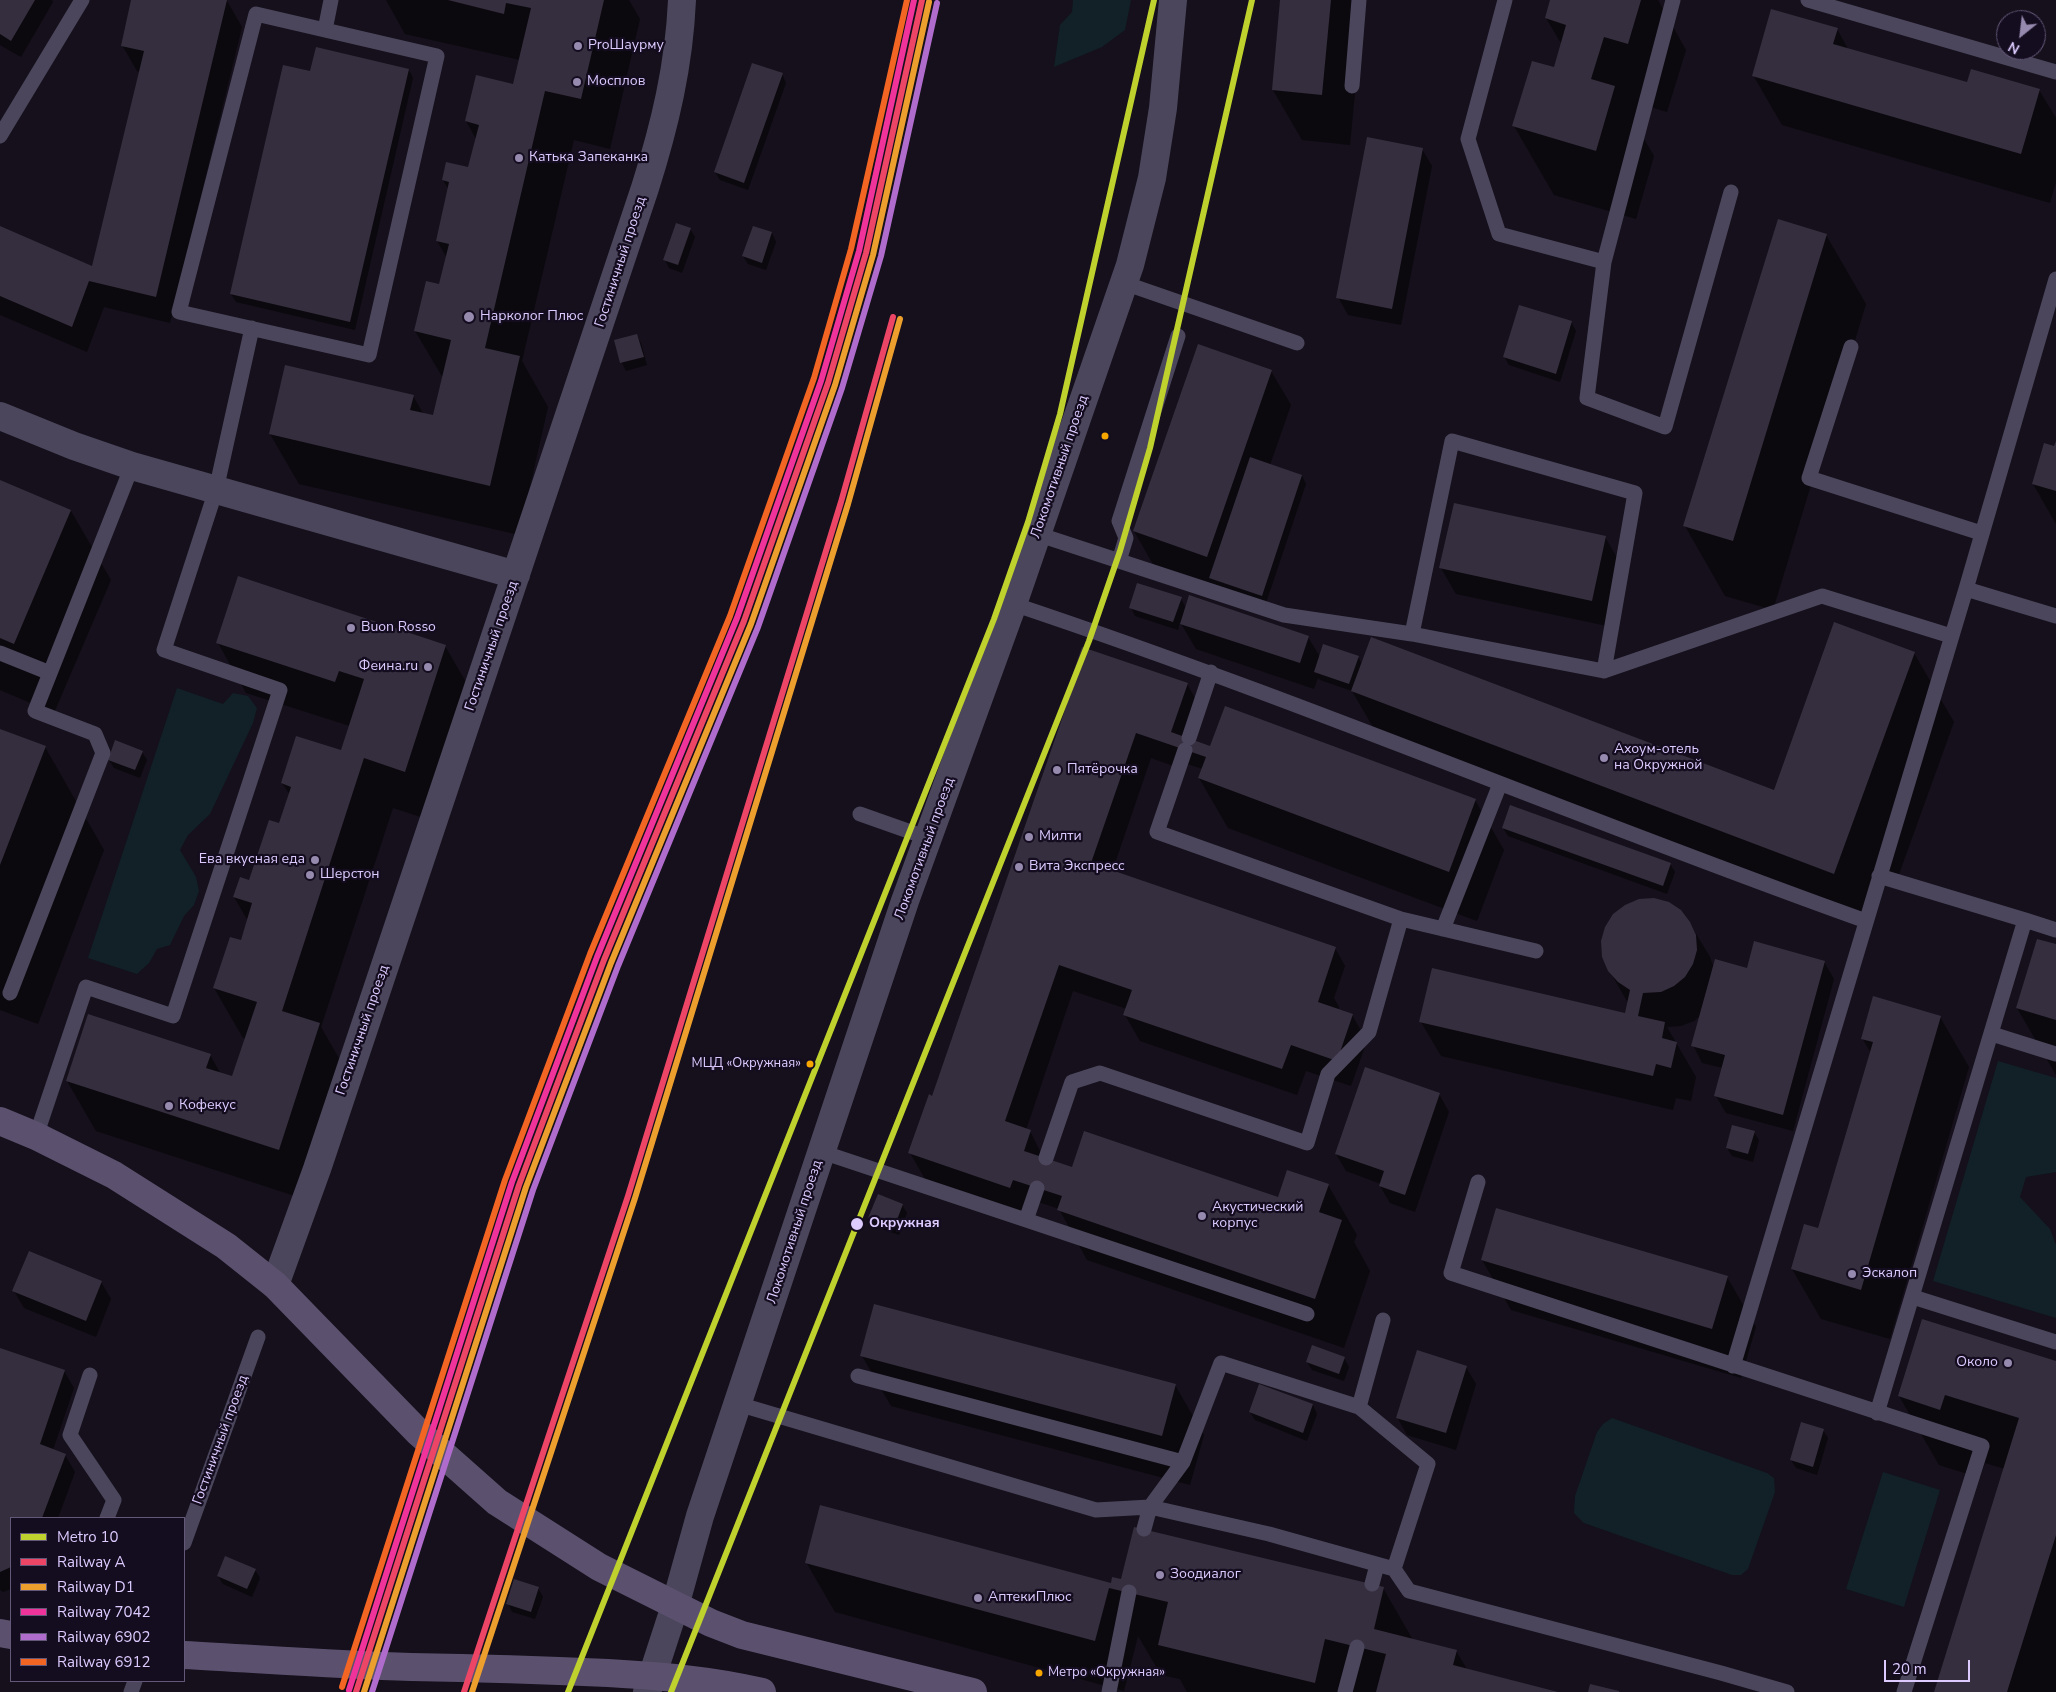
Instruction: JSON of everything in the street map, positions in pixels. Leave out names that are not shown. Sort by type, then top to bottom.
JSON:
[{"type":"main road","points":[[0,1121],[36,1136],[114,1175],[226,1246],[275,1285],[418,1432],[497,1502],[599,1567],[675,1606],[742,1635],[973,1692]]},
{"type":"main road","points":[[185,1655],[395,1666],[532,1669],[649,1684],[693,1679],[729,1684],[762,1692]]},
{"type":"street","name":"Гостиничный проезд","points":[[275,1285],[317,1169],[659,145],[672,90],[682,0]]},
{"type":"street","name":"Локомотивный проезд","points":[[649,1684],[675,1606],[700,1516],[905,901],[1013,604],[1124,283],[1141,227],[1152,178],[1163,108],[1173,0]]},
{"type":"street","points":[[0,416],[74,446],[132,466],[516,575]]},
{"type":"lane","points":[[0,136],[82,0]]},
{"type":"lane","points":[[325,30],[331,0]]},
{"type":"lane","points":[[1352,86],[1359,0]]},
{"type":"lane","points":[[1505,0],[1468,139],[1499,234],[1604,262]]},
{"type":"lane","points":[[1673,0],[1604,262],[1587,398],[1664,427],[1731,192]]},
{"type":"lane","points":[[1808,0],[2056,72]]},
{"type":"lane","points":[[256,14],[437,56],[369,355],[252,328],[180,312],[256,14]]},
{"type":"lane","points":[[1733,1366],[1966,589],[2056,279]]},
{"type":"lane","points":[[1124,283],[1297,343]]},
{"type":"lane","points":[[36,1136],[86,987],[173,1016],[280,690],[164,650],[216,490],[252,328]]},
{"type":"lane","points":[[1119,561],[1126,538],[1118,521],[1178,336]]},
{"type":"lane","points":[[1851,347],[1810,478],[1981,533]]},
{"type":"lane","points":[[1412,634],[1452,441],[1635,493],[1604,671]]},
{"type":"lane","points":[[10,993],[103,753],[95,734],[35,711],[132,466]]},
{"type":"lane","points":[[1037,534],[1284,615],[1412,634],[1604,671],[1822,596],[1951,636]]},
{"type":"lane","points":[[1966,589],[2056,616]]},
{"type":"lane","points":[[1013,604],[1211,672],[1500,784],[1866,921]]},
{"type":"lane","points":[[0,653],[50,673]]},
{"type":"lane","points":[[1211,672],[1157,832],[1401,919],[1536,951]]},
{"type":"lane","points":[[1443,929],[1500,784]]},
{"type":"lane","points":[[860,814],[928,838]]},
{"type":"lane","points":[[1879,876],[2056,930]]},
{"type":"lane","points":[[1046,1158],[1072,1082],[1100,1073],[1307,1143],[1328,1074],[1369,1032],[1401,919]]},
{"type":"lane","points":[[1877,1413],[2025,920]]},
{"type":"lane","points":[[1992,1034],[2056,1054]]},
{"type":"lane","points":[[822,1152],[1307,1314]]},
{"type":"lane","points":[[1478,1182],[1451,1273],[1982,1446],[1904,1692]]},
{"type":"lane","points":[[1026,1220],[1037,1188]]},
{"type":"lane","points":[[1913,1297],[2056,1342]]},
{"type":"lane","points":[[1359,1407],[1383,1320]]},
{"type":"lane","name":"Гостиничный проезд","points":[[185,1540],[258,1337]]},
{"type":"lane","points":[[1144,1529],[1150,1507],[1183,1462],[1221,1363],[1359,1407],[1428,1464],[1394,1570]]},
{"type":"lane","points":[[90,1375],[70,1435],[114,1500],[107,1517]]},
{"type":"lane","points":[[858,1376],[1183,1462]]},
{"type":"lane","points":[[738,1404],[1096,1510],[1150,1507],[1269,1534],[1394,1570],[1409,1592],[1737,1685],[1787,1692]]},
{"type":"lane","points":[[1372,1584],[1377,1565]]},
{"type":"lane","points":[[1108,1692],[1129,1592]]},
{"type":"lane","points":[[1345,1692],[1357,1647]]},
{"type":"shaded area","points":[[1073,0],[1131,0],[1125,30],[1102,47],[1054,67],[1060,25],[1072,12]]},
{"type":"shaded area","points":[[177,688],[223,704],[233,693],[248,696],[257,708],[253,723],[210,814],[188,835],[180,850],[196,877],[199,891],[194,905],[184,916],[170,945],[157,949],[149,963],[137,974],[88,958]]},
{"type":"shaded area","points":[[1998,1061],[2056,1078],[2056,1172],[2026,1177],[2020,1197],[2050,1229],[2056,1245],[2056,1318],[1933,1281]]},
{"type":"shaded area","points":[[1612,1418],[1767,1473],[1774,1478],[1775,1492],[1748,1569],[1741,1575],[1732,1575],[1584,1523],[1574,1513],[1575,1496],[1597,1432],[1603,1424]]},
{"type":"shaded area","points":[[1883,1472],[1940,1490],[1904,1607],[1846,1589]]},
{"type":"building","points":[[0,0],[35,0],[11,41],[0,34]]},
{"type":"building","points":[[131,0],[227,0],[156,297],[89,281],[72,327],[0,296],[0,226],[92,266],[144,51],[121,46]]},
{"type":"building","points":[[448,0],[604,0],[581,99],[545,91],[485,348],[520,356],[490,486],[269,434],[285,365],[414,395],[410,410],[433,415],[451,340],[414,331],[426,281],[439,284],[449,244],[436,241],[449,182],[442,180],[446,162],[468,167],[479,125],[465,121],[476,75],[513,84],[531,8],[506,3],[504,14]]},
{"type":"building","points":[[1280,0],[1331,0],[1322,95],[1272,90]]},
{"type":"building","points":[[1550,0],[1641,0],[1628,44],[1604,37],[1591,79],[1615,86],[1596,151],[1512,126],[1532,61],[1554,67],[1566,25],[1545,18]]},
{"type":"building","points":[[1771,9],[1838,28],[1833,44],[1967,82],[1971,69],[2040,89],[2021,154],[1752,76]]},
{"type":"building","points":[[316,47],[409,69],[350,322],[230,294],[283,65],[310,71]]},
{"type":"building","points":[[752,63],[783,73],[744,183],[714,172]]},
{"type":"building","points":[[1367,137],[1423,148],[1392,309],[1336,298]]},
{"type":"building","points":[[1778,219],[1827,234],[1733,541],[1683,526]]},
{"type":"building","points":[[676,223],[691,228],[678,265],[663,260]]},
{"type":"building","points":[[753,226],[772,232],[762,263],[742,256]]},
{"type":"building","points":[[1519,305],[1572,321],[1556,374],[1503,357]]},
{"type":"building","points":[[637,334],[644,357],[620,363],[614,340]]},
{"type":"building","points":[[1198,344],[1272,370],[1207,557],[1133,531]]},
{"type":"building","points":[[2056,441],[2056,491],[2032,484],[2044,443],[2054,446]]},
{"type":"building","points":[[1250,457],[1302,475],[1262,596],[1209,578]]},
{"type":"building","points":[[0,480],[71,510],[14,644],[0,638]]},
{"type":"building","points":[[1454,503],[1606,536],[1592,601],[1439,568]]},
{"type":"building","points":[[238,576],[446,645],[405,772],[364,758],[282,1011],[320,1023],[279,1150],[66,1081],[88,1014],[211,1054],[206,1068],[232,1076],[257,1002],[213,988],[230,937],[241,940],[252,903],[233,897],[240,877],[249,880],[269,820],[279,823],[291,787],[281,783],[296,736],[341,750],[364,679],[339,671],[335,682],[216,643]]},
{"type":"building","points":[[1137,583],[1182,597],[1173,622],[1129,608]]},
{"type":"building","points":[[1189,595],[1309,636],[1300,663],[1180,624]]},
{"type":"building","points":[[1834,622],[1915,652],[1834,874],[1351,691],[1371,637],[1774,790]]},
{"type":"building","points":[[1323,644],[1359,656],[1349,684],[1314,672]]},
{"type":"building","points":[[1082,647],[1188,683],[1171,732],[1210,746],[1225,706],[1476,799],[1449,872],[1198,778],[1206,757],[1136,733],[1091,863],[1336,947],[1318,1002],[1353,1014],[1337,1061],[1291,1045],[1282,1069],[1123,1015],[1132,990],[1059,965],[1005,1121],[1031,1130],[1024,1151],[1072,1167],[1084,1131],[1278,1197],[1287,1170],[1329,1184],[1319,1212],[1342,1220],[1315,1299],[1057,1210],[1062,1196],[1013,1180],[1010,1188],[908,1153],[929,1094],[932,1096],[1067,704],[1063,703]]},
{"type":"building","points":[[0,729],[46,746],[0,865]]},
{"type":"building","points":[[115,740],[143,751],[135,770],[108,760]]},
{"type":"building","points":[[1510,805],[1671,863],[1663,886],[1502,828]]},
{"type":"building","points":[[1654,898],[1669,902],[1681,910],[1690,922],[1696,935],[1697,950],[1693,964],[1685,977],[1674,986],[1661,992],[1643,993],[1638,1016],[1665,1022],[1662,1038],[1677,1042],[1671,1068],[1656,1064],[1653,1076],[1419,1022],[1432,968],[1625,1013],[1630,990],[1618,982],[1608,971],[1602,957],[1601,941],[1605,927],[1613,914],[1625,905],[1639,899]]},
{"type":"building","points":[[2037,939],[2056,944],[2056,1020],[2016,1008]]},
{"type":"building","points":[[1754,941],[1825,961],[1783,1115],[1714,1096],[1725,1055],[1691,1046],[1715,959],[1747,968]]},
{"type":"building","points":[[1873,996],[1941,1016],[1861,1290],[1791,1269],[1804,1224],[1818,1228],[1873,1042],[1861,1039]]},
{"type":"building","points":[[1365,1067],[1440,1093],[1405,1195],[1379,1186],[1384,1171],[1335,1154]]},
{"type":"building","points":[[1732,1125],[1755,1131],[1748,1154],[1726,1148]]},
{"type":"building","points":[[878,1194],[903,1204],[894,1228],[868,1218]]},
{"type":"building","points":[[1496,1208],[1728,1276],[1712,1329],[1481,1260]]},
{"type":"building","points":[[29,1251],[102,1281],[86,1321],[12,1291]]},
{"type":"building","points":[[874,1304],[1176,1384],[1162,1436],[860,1356]]},
{"type":"building","points":[[1922,1319],[2056,1361],[2056,1535],[2007,1692],[1934,1692],[2019,1418],[1945,1395],[1940,1410],[1898,1396]]},
{"type":"building","points":[[1312,1345],[1345,1357],[1339,1374],[1306,1362]]},
{"type":"building","points":[[0,1348],[65,1370],[40,1444],[66,1454],[42,1517],[10,1517],[10,1567],[0,1572]]},
{"type":"building","points":[[1417,1350],[1467,1366],[1446,1433],[1396,1418]]},
{"type":"building","points":[[1259,1384],[1313,1404],[1303,1433],[1249,1412]]},
{"type":"building","points":[[1801,1422],[1824,1429],[1813,1467],[1790,1460]]},
{"type":"building","points":[[820,1505],[1111,1583],[1112,1577],[1121,1579],[1134,1527],[1384,1587],[1374,1629],[1457,1650],[1453,1665],[1558,1692],[1376,1692],[1386,1654],[1325,1639],[1315,1683],[1158,1645],[1168,1602],[1109,1588],[1095,1641],[805,1563]]},
{"type":"building","points":[[225,1556],[256,1569],[247,1589],[217,1576]]},
{"type":"building","points":[[514,1579],[539,1587],[531,1612],[506,1604]]},
{"type":"building","points":[[1590,1684],[1619,1691],[1619,1692],[1588,1692]]},
{"type":"metro line","name":"10","points":[[568,1692],[994,619],[1028,522],[1060,414],[1154,0]]},
{"type":"metro line","name":"10","points":[[671,1692],[1089,641],[1120,551],[1150,448],[1252,0]]},
{"type":"rail line","name":"6912","points":[[342,1687],[505,1180],[590,954],[730,616],[814,378],[851,249],[907,0]]},
{"type":"rail line","name":"7042","points":[[349,1690],[512,1182],[597,957],[737,618],[821,381],[859,251],[914,0]]},
{"type":"rail line","name":"A","points":[[356,1692],[519,1185],[604,960],[744,621],[828,383],[866,253],[922,0]]},
{"type":"rail line","name":"D1","points":[[364,1692],[526,1187],[611,963],[751,624],[835,385],[873,255],[929,2]]},
{"type":"rail line","name":"6902","points":[[372,1692],[533,1190],[618,966],[758,627],[842,388],[881,256],[937,3]]},
{"type":"rail line","name":"A","points":[[464,1692],[628,1196],[841,502],[893,317]]},
{"type":"rail line","name":"D1","points":[[472,1692],[635,1198],[848,504],[900,319]]},
{"type":"place","name":"ProШаурму","points":[[578,46]]},
{"type":"place","name":"Мосплов","points":[[577,82]]},
{"type":"place","name":"Катька Запеканка","points":[[519,158]]},
{"type":"place","name":"Нарколог Плюс","points":[[469,317]]},
{"type":"place","name":"Buon Rosso","points":[[351,628]]},
{"type":"place","name":"Феина.ru","points":[[428,667]]},
{"type":"place","name":"Ахоум-отель на Окружной","points":[[1604,758]]},
{"type":"place","name":"Пятёрочка","points":[[1057,770]]},
{"type":"place","name":"Милти","points":[[1029,837]]},
{"type":"place","name":"Ева вкусная еда","points":[[315,860]]},
{"type":"place","name":"Вита Экспресс","points":[[1019,867]]},
{"type":"place","name":"Шерстон","points":[[310,875]]},
{"type":"place","name":"МЦД «Окружная»","points":[[810,1064]]},
{"type":"place","name":"Кофекус","points":[[169,1106]]},
{"type":"place","name":"Акустический корпус","points":[[1202,1216]]},
{"type":"place","name":"Окружная","points":[[857,1224]]},
{"type":"place","name":"Эскалоп","points":[[1852,1274]]},
{"type":"place","name":"Около","points":[[2008,1363]]},
{"type":"place","name":"Зоодиалог","points":[[1160,1575]]},
{"type":"place","name":"АптекиПлюс","points":[[978,1598]]},
{"type":"place","name":"Метро «Окружная»","points":[[1039,1673]]}]
